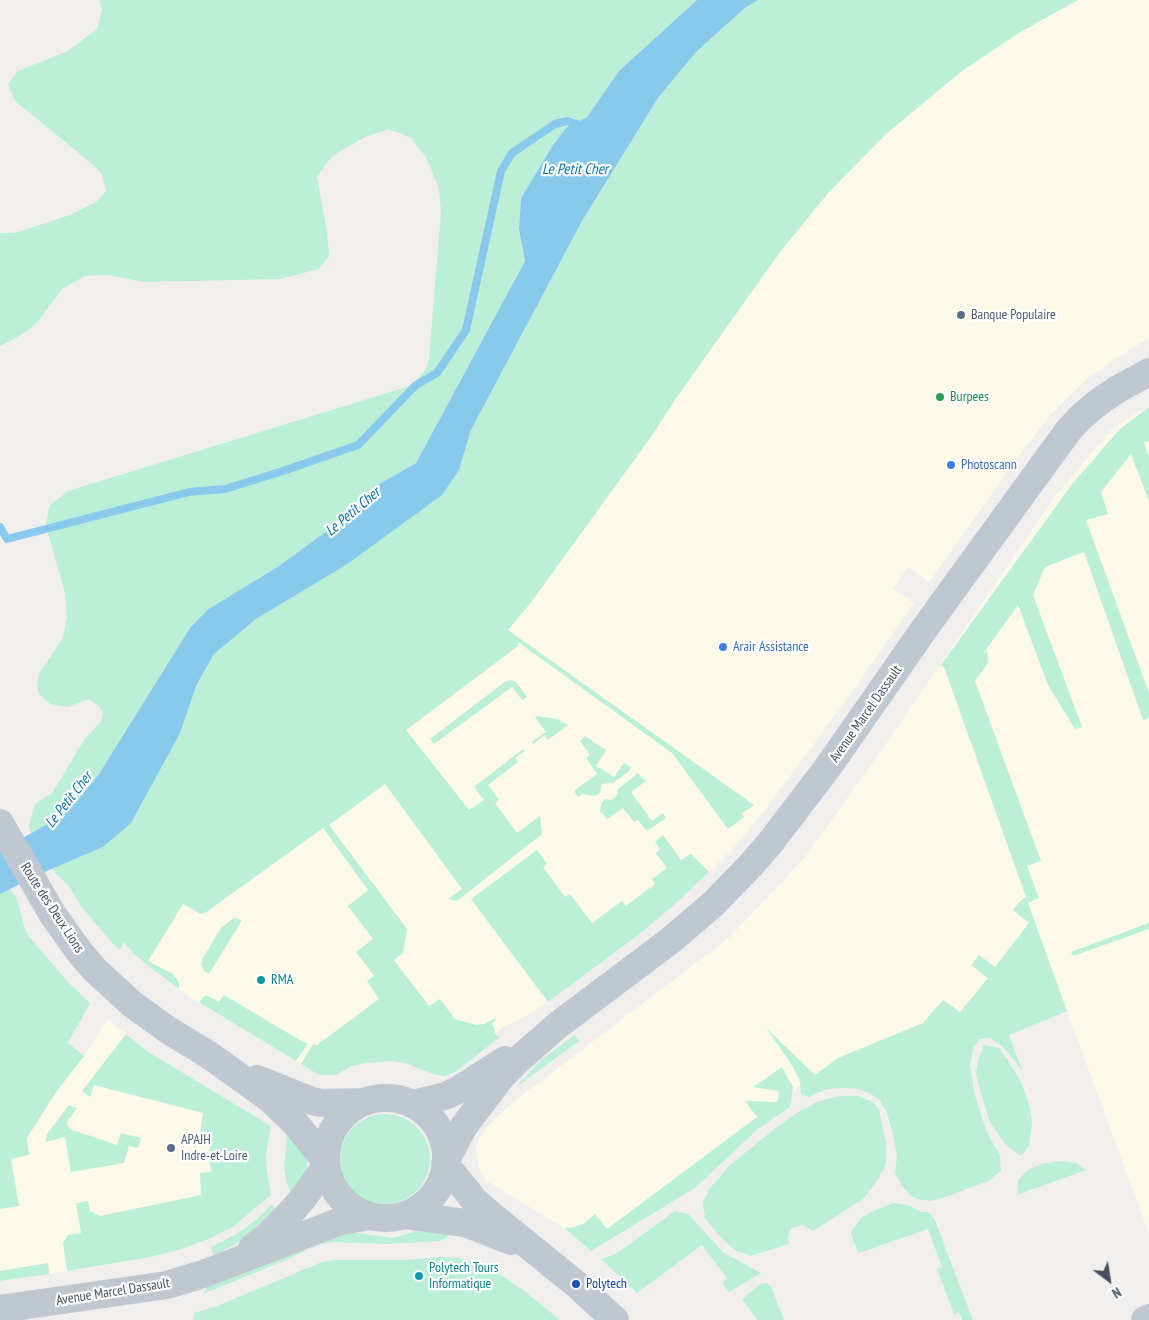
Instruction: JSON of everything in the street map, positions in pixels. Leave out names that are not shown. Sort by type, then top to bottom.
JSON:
[{"type":"street","name":"Avenue Marcel Dassault","points":[[412,1104],[446,1096],[458,1090],[553,1029],[672,940],[713,904],[776,836],[828,767],[927,625],[1063,438],[1081,417],[1096,405],[1118,389],[1149,372]]},
{"type":"street","name":"Route des Deux Lions","points":[[1,825],[40,892],[80,954],[107,982],[138,1009],[209,1055],[269,1098],[296,1124],[325,1163]]},
{"type":"street","name":"Avenue Marcel Dassault","points":[[446,1162],[464,1126],[502,1076],[553,1029]]},
{"type":"street","name":"Route des Deux Lions","points":[[209,1055],[275,1087],[312,1101],[321,1103],[363,1102]]},
{"type":"street","points":[[405,1215],[421,1206],[434,1194],[442,1178],[446,1162],[444,1143],[437,1127],[426,1114],[412,1104],[388,1098],[363,1102],[349,1111],[332,1131],[326,1150],[325,1163],[330,1180],[337,1194],[351,1208],[370,1216],[388,1218],[405,1215],[465,1223],[512,1241],[539,1255]]},
{"type":"street","points":[[446,1162],[475,1201],[576,1284],[615,1320]]},
{"type":"street","name":"Avenue Marcel Dassault","points":[[224,1265],[254,1247],[269,1235],[304,1197],[325,1163]]},
{"type":"street","name":"Avenue Marcel Dassault","points":[[0,1309],[167,1285],[202,1274],[335,1223],[370,1216]]},
{"type":"street","points":[[1145,1320],[1149,1318]]},
{"type":"shaded area","points":[[1078,0],[1149,0],[1149,338],[1088,378],[1051,414],[1023,450],[929,582],[908,567],[893,588],[914,603],[842,706],[738,843],[698,883],[637,936],[532,1013],[502,1028],[451,1066],[408,1058],[307,1068],[189,997],[144,962],[133,920],[529,605],[653,434],[674,401],[789,240],[829,192],[859,160],[904,118],[962,71],[1022,31]]},
{"type":"shaded area","points":[[1149,406],[1149,1234],[1056,981],[815,1075],[585,1246],[562,1227],[487,1181],[479,1168],[476,1147],[490,1124],[511,1104],[731,936],[781,883],[809,852],[888,741],[1056,495],[1113,428]]},
{"type":"shaded area","points":[[108,1019],[147,1051],[271,1126],[266,1155],[271,1195],[234,1226],[211,1238],[179,1250],[124,1262],[0,1281],[0,1165],[84,1056]]},
{"type":"green space","points":[[99,0],[697,0],[619,71],[587,117],[567,127],[553,145],[521,198],[519,229],[525,261],[416,463],[374,487],[346,517],[279,566],[207,610],[190,628],[99,774],[62,816],[31,833],[29,826],[35,804],[53,792],[84,740],[101,722],[103,713],[98,705],[88,699],[68,707],[50,704],[39,694],[37,686],[39,674],[63,638],[67,618],[65,593],[46,526],[49,506],[68,491],[413,385],[425,371],[429,359],[441,212],[439,189],[426,157],[411,138],[389,129],[365,137],[332,156],[317,177],[327,232],[329,256],[319,269],[280,279],[144,282],[108,275],[85,276],[62,289],[36,324],[21,335],[0,346],[0,233],[15,233],[70,215],[96,202],[106,191],[102,174],[15,101],[8,84],[18,71],[68,51],[97,29],[102,9]]},
{"type":"green space","points":[[758,0],[1078,0],[1022,31],[962,71],[887,133],[829,192],[780,252],[674,401],[653,434],[529,605],[508,630],[754,805],[742,813],[744,817],[728,829],[672,753],[518,642],[518,646],[406,730],[469,810],[484,800],[474,787],[523,749],[525,751],[515,758],[518,762],[488,785],[499,800],[495,803],[517,833],[540,816],[542,834],[457,901],[448,899],[462,889],[385,784],[329,825],[407,929],[403,953],[394,960],[429,1006],[440,999],[455,1019],[476,1025],[484,1024],[495,1018],[496,1020],[492,1024],[494,1032],[498,1037],[501,1036],[457,1071],[445,1076],[433,1074],[405,1063],[391,1061],[352,1066],[335,1075],[322,1075],[314,1072],[301,1064],[313,1044],[317,1045],[379,999],[367,981],[374,976],[356,952],[373,939],[348,906],[368,890],[323,828],[205,913],[201,914],[183,904],[148,961],[173,974],[179,983],[179,989],[134,954],[124,942],[120,950],[114,945],[80,905],[69,886],[52,869],[103,847],[180,733],[197,684],[214,654],[256,619],[346,565],[459,470],[471,430],[582,221],[658,98],[696,52],[745,8]]},
{"type":"green space","points":[[1149,407],[1149,441],[1144,443],[1149,457],[1149,501],[1131,454],[1101,492],[1108,514],[1086,520],[1149,693],[1149,718],[1143,720],[1084,552],[1045,567],[1033,595],[1082,727],[1075,729],[1048,685],[1018,605],[982,655],[987,650],[988,663],[975,681],[1041,861],[1027,866],[1039,898],[1028,903],[1067,1011],[1009,1035],[1022,1070],[1003,1047],[990,1038],[980,1039],[974,1047],[970,1065],[975,1096],[986,1130],[1000,1156],[1001,1171],[988,1181],[946,1197],[931,1201],[917,1199],[911,1196],[902,1186],[895,1173],[897,1157],[893,1134],[887,1113],[880,1100],[859,1089],[846,1088],[826,1089],[809,1097],[801,1095],[800,1081],[790,1062],[766,1028],[815,1075],[838,1058],[923,1023],[943,1000],[960,1012],[988,978],[971,965],[979,955],[995,967],[1029,923],[1013,910],[1026,897],[944,667],[941,665],[1073,483],[1120,429]]},
{"type":"green space","points":[[506,681],[516,682],[527,697],[522,700],[512,687],[434,744],[430,739]]},
{"type":"green space","points":[[535,717],[557,719],[568,725],[548,740],[545,735],[533,744],[532,742],[546,732]]},
{"type":"green space","points":[[585,736],[606,750],[596,766],[614,777],[624,763],[631,767],[628,772],[613,783],[602,784],[600,793],[595,796],[582,794],[578,797],[574,791],[597,774],[586,758],[590,755],[580,741]]},
{"type":"green space","points":[[638,773],[646,781],[631,792],[652,821],[663,813],[666,818],[646,830],[638,820],[634,822],[623,808],[607,819],[600,811],[602,802],[606,799],[612,800],[617,795],[618,789]]},
{"type":"green space","points":[[663,835],[681,860],[691,854],[709,872],[637,936],[548,1002],[471,899],[537,850],[547,864],[543,867],[565,897],[570,894],[592,923],[622,901],[626,906],[655,884],[652,879],[667,868],[656,853],[660,849],[655,842]]},
{"type":"green space","points":[[10,889],[16,896],[24,926],[30,938],[69,983],[90,1003],[68,1043],[84,1056],[56,1092],[27,1138],[29,1155],[11,1159],[19,1206],[0,1209],[0,894]]},
{"type":"green space","points":[[234,918],[242,920],[209,974],[204,971],[201,964],[203,958],[221,928]]},
{"type":"green space","points":[[1149,923],[1149,929],[1073,956],[1071,952]]},
{"type":"green space","points":[[206,995],[219,1002],[224,995],[303,1042],[308,1043],[296,1061],[200,1003],[201,999]]},
{"type":"green space","points":[[126,1034],[147,1051],[271,1126],[266,1155],[271,1195],[234,1226],[211,1238],[179,1250],[145,1258],[67,1271],[63,1243],[68,1235],[81,1233],[76,1203],[88,1201],[90,1211],[100,1216],[201,1195],[200,1173],[211,1172],[209,1154],[212,1135],[200,1133],[203,1113],[94,1085],[90,1097],[82,1091]]},
{"type":"green space","points":[[575,1035],[579,1041],[516,1087],[542,1059]]},
{"type":"green space","points":[[984,1045],[999,1048],[1021,1082],[1029,1104],[1032,1122],[1029,1146],[1021,1156],[1005,1144],[990,1122],[976,1073],[979,1057]]},
{"type":"green space","points":[[782,1067],[793,1087],[790,1107],[758,1129],[695,1188],[591,1251],[564,1228],[585,1223],[595,1214],[607,1229],[757,1117],[745,1101],[777,1102],[779,1091],[753,1087]]},
{"type":"green space","points":[[839,1096],[859,1096],[874,1103],[879,1110],[886,1143],[886,1164],[877,1181],[863,1199],[813,1231],[803,1225],[792,1228],[788,1238],[789,1244],[750,1256],[735,1250],[721,1238],[705,1218],[703,1202],[710,1188],[730,1165],[798,1112],[817,1102]]},
{"type":"green space","points":[[69,1105],[77,1108],[67,1122],[68,1127],[117,1145],[121,1133],[141,1138],[138,1148],[129,1146],[124,1163],[71,1172],[65,1137],[46,1142],[47,1134]]},
{"type":"green space","points":[[385,1114],[402,1118],[417,1127],[426,1142],[430,1159],[426,1176],[417,1191],[402,1200],[385,1204],[368,1200],[353,1191],[344,1176],[340,1159],[344,1142],[353,1127],[368,1118]]},
{"type":"green space","points":[[287,1134],[307,1156],[305,1177],[292,1197],[284,1168]]},
{"type":"green space","points":[[1061,1161],[1076,1163],[1086,1170],[1017,1195],[1018,1180],[1028,1170],[1041,1164]]},
{"type":"green space","points":[[893,1203],[908,1205],[922,1212],[928,1212],[934,1218],[973,1320],[962,1320],[959,1312],[954,1314],[937,1269],[942,1267],[928,1229],[859,1253],[851,1232],[861,1218]]},
{"type":"green space","points":[[272,1204],[276,1212],[236,1244],[214,1255],[211,1247],[240,1232]]},
{"type":"green space","points":[[675,1211],[688,1214],[724,1253],[761,1273],[729,1292],[722,1283],[727,1278],[702,1245],[637,1293],[601,1259],[616,1254]]},
{"type":"green space","points":[[449,1229],[447,1238],[439,1241],[386,1244],[334,1242],[324,1244],[319,1241],[346,1231],[392,1238],[421,1230]]},
{"type":"green space","points":[[301,1244],[305,1251],[203,1294],[209,1284]]},
{"type":"green space","points":[[442,1257],[458,1258],[484,1265],[523,1290],[560,1320],[193,1320],[194,1313],[217,1306],[322,1262],[333,1260],[402,1260]]},
{"type":"green space","points":[[48,1263],[49,1274],[0,1281],[0,1271]]},
{"type":"green space","points":[[767,1283],[771,1287],[784,1320],[758,1320],[742,1299],[760,1284]]},
{"type":"water","name":"Le Petit Cher","points":[[697,0],[758,0],[745,8],[696,52],[658,98],[582,221],[471,430],[459,470],[442,495],[346,565],[256,619],[214,654],[197,684],[180,733],[131,823],[103,847],[40,874],[0,894],[0,846],[19,840],[62,816],[77,801],[99,774],[190,628],[207,610],[279,566],[346,517],[374,487],[416,463],[525,261],[519,229],[521,198],[553,145],[567,127],[587,117],[619,71]]},
{"type":"waterway","points":[[0,527],[7,539],[189,492],[225,489],[358,445],[416,385],[437,373],[466,330],[501,171],[512,153],[555,124],[567,121],[583,126]]},
{"type":"place","name":"Banque Populaire","points":[[961,315]]},
{"type":"place","name":"Burpees","points":[[940,397]]},
{"type":"place","name":"Photoscann","points":[[951,465]]},
{"type":"place","name":"Arair Assistance","points":[[723,647]]},
{"type":"place","name":"RMA","points":[[261,980]]},
{"type":"place","name":"APAJH Indre-et-Loire","points":[[171,1148]]},
{"type":"place","name":"Polytech Tours Informatique","points":[[419,1276]]},
{"type":"place","name":"Polytech","points":[[576,1284]]}]
